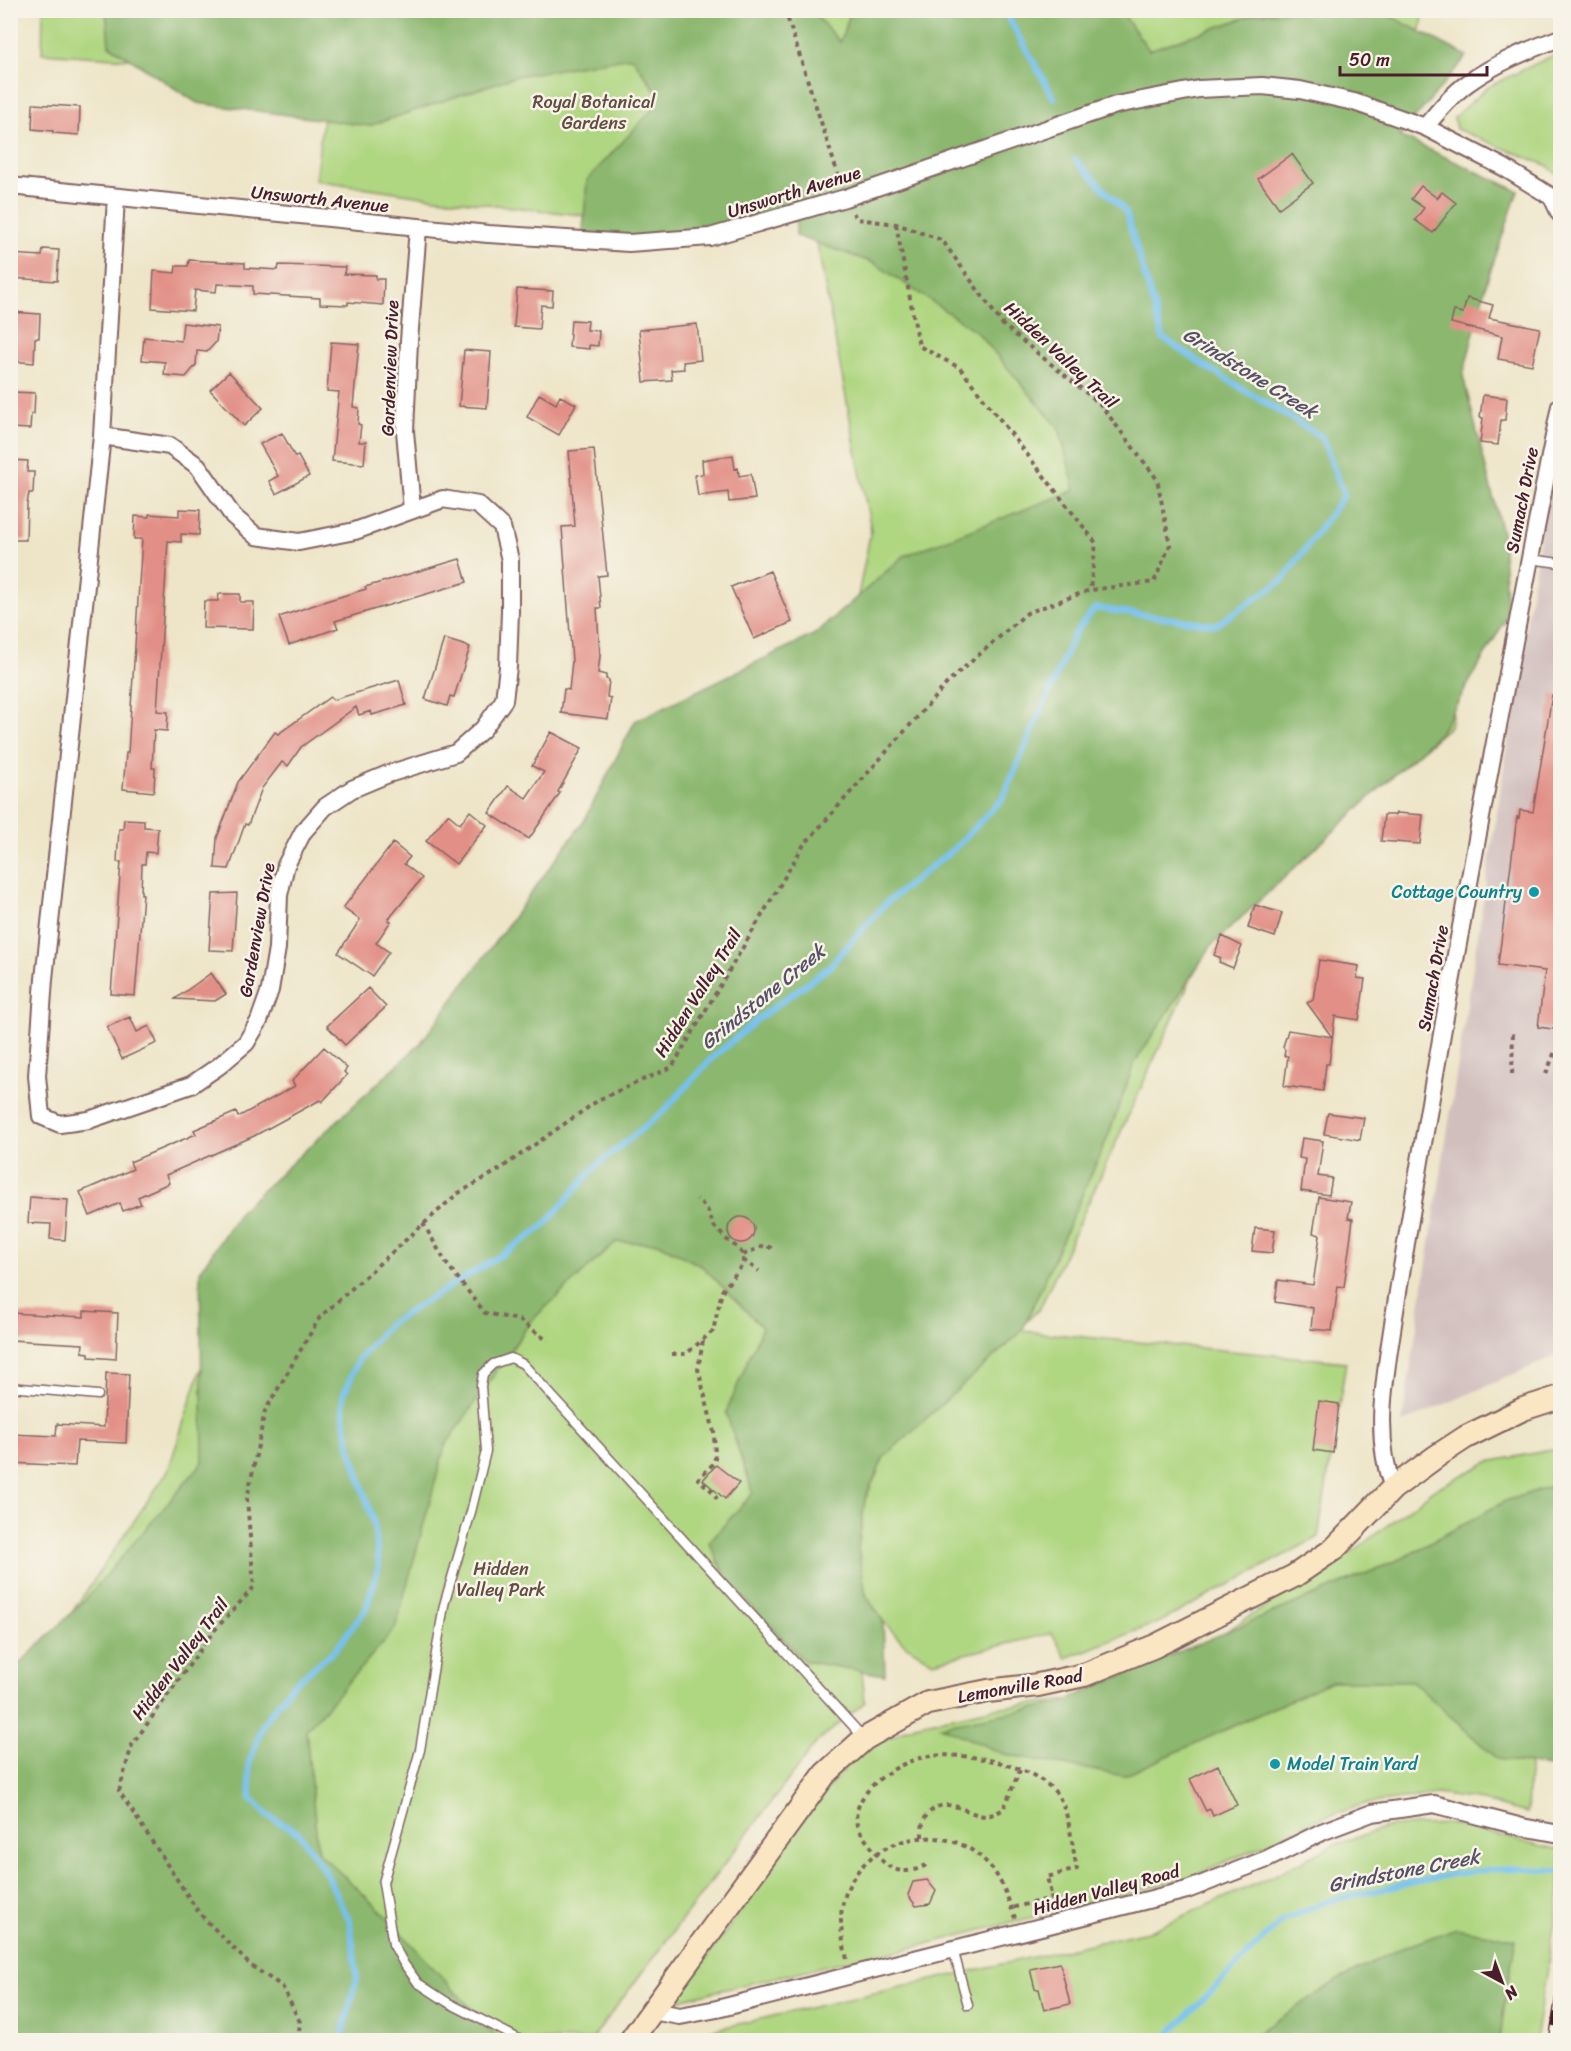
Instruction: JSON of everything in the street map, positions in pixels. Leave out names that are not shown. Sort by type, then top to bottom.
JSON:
[{"type":"street","points":[[1425,127],[1467,84],[1510,57],[1560,38]]},
{"type":"street","name":"Unsworth Avenue","points":[[10,186],[418,228],[629,243],[710,237],[845,198],[1116,105],[1200,89],[1262,86],[1300,90],[1354,102],[1425,127],[1556,197],[1560,214]]},
{"type":"street","name":"Gardenview Drive","points":[[102,436],[170,446],[198,466],[233,516],[256,536],[299,542],[355,531],[443,499],[478,505],[502,526],[510,560],[508,656],[504,700],[483,729],[456,753],[388,774],[352,789],[325,807],[303,832],[286,865],[279,895],[277,948],[270,990],[259,1021],[246,1043],[219,1066],[191,1085],[89,1120],[60,1124],[41,1116],[37,1076],[44,979],[102,436],[116,198]]},
{"type":"street","name":"Gardenview Drive","points":[[412,510],[405,431],[418,228]]},
{"type":"street","name":"Sumach Drive","points":[[1393,1488],[1387,1471],[1381,1408],[1394,1321],[1437,1064],[1529,559],[1560,406]]},
{"type":"street","name":"Lemonville Road","points":[[630,2040],[825,1774],[864,1738],[928,1703],[1084,1675],[1155,1646],[1294,1576],[1334,1549],[1393,1488],[1466,1437],[1523,1409],[1560,1397]]},
{"type":"street","name":"Hidden Valley Road","points":[[652,2011],[680,2016],[763,1998],[1187,1890],[1267,1859],[1324,1831],[1372,1813],[1434,1804],[1522,1827],[1560,1834]]},
{"type":"lane","points":[[1529,559],[1560,563]]},
{"type":"lane","points":[[521,2040],[447,2002],[418,1983],[393,1944],[383,1883],[420,1750],[444,1605],[486,1451],[481,1386],[483,1374],[493,1364],[511,1358],[523,1364],[864,1738]]},
{"type":"lane","points":[[10,1387],[98,1395]]},
{"type":"lane","points":[[953,1949],[968,2005]]},
{"type":"path","points":[[785,10],[845,198]]},
{"type":"path","name":"Hidden Valley Trail","points":[[298,2040],[300,2022],[282,1986],[250,1965],[200,1913],[119,1791],[132,1745],[213,1632],[254,1587],[247,1499],[265,1411],[320,1317],[457,1194],[497,1171],[600,1099],[672,1067],[803,846],[950,680],[1027,613],[1090,590],[1154,582],[1170,544],[1157,479],[1100,404],[1003,325],[942,240],[896,224],[857,219],[845,198]]},
{"type":"path","points":[[896,224],[919,346],[960,368],[1096,543],[1090,590]]},
{"type":"path","points":[[1512,1074],[1513,1032]]},
{"type":"path","points":[[1546,1074],[1560,1039]]},
{"type":"path","points":[[697,1199],[707,1209],[714,1226],[759,1271]]},
{"type":"path","points":[[423,1223],[446,1263],[485,1313],[519,1320],[548,1341]]},
{"type":"path","points":[[743,1257],[765,1245],[775,1250]]},
{"type":"path","points":[[672,1354],[686,1354],[713,1331],[722,1292],[743,1264],[743,1257]]},
{"type":"path","points":[[703,1341],[698,1369],[714,1432],[715,1458],[698,1479],[712,1491],[717,1499]]},
{"type":"path","points":[[926,1865],[912,1871],[896,1870],[888,1866],[857,1826],[857,1809],[867,1791],[897,1766],[925,1757],[952,1756],[1002,1763],[1038,1777],[1058,1796],[1065,1809],[1077,1869],[1047,1877],[1052,1898],[1011,1908]]},
{"type":"path","points":[[922,1837],[922,1828],[927,1814],[940,1806],[948,1805],[983,1816],[1003,1810],[1020,1770]]},
{"type":"path","points":[[851,1974],[841,1928],[844,1898],[858,1871],[876,1853],[907,1839],[922,1837],[951,1841],[977,1854],[997,1875],[1021,1932]]},
{"type":"shaded area","points":[[1560,408],[1560,1354],[1402,1423]]},
{"type":"green space","name":"Royal Botanical Gardens","points":[[43,10],[1423,11],[1422,25],[1411,61],[589,216],[436,198],[315,180],[329,73],[42,53]]},
{"type":"green space","name":"Hidden Valley Park","points":[[811,10],[840,42],[851,11],[1120,10],[1149,50],[1256,14],[1308,10],[1379,10],[1467,56],[1400,136],[1518,191],[1486,284],[1463,376],[1502,533],[1507,617],[1441,731],[1211,946],[1134,1064],[1109,1134],[1022,1331],[884,1457],[865,1499],[858,1548],[866,1595],[883,1621],[885,1675],[804,1661],[727,1580],[709,1542],[753,1493],[726,1413],[762,1327],[703,1267],[658,1243],[616,1242],[531,1321],[445,1446],[395,1629],[306,1730],[318,1852],[380,1910],[500,2040],[11,2040],[11,1672],[85,1600],[203,1462],[200,1271],[240,1211],[420,1044],[584,821],[635,721],[815,634],[904,556],[1075,490],[1059,428],[977,332],[874,263],[796,236],[796,220],[582,244],[587,180],[655,107],[657,93],[632,57],[517,76],[369,126],[197,103],[109,45],[106,11]]},
{"type":"green space","points":[[1560,52],[1560,177],[1548,166],[1456,129],[1454,117],[1488,87]]},
{"type":"green space","name":"Hidden Valley Park","points":[[1207,117],[1489,523],[1450,726],[1212,933],[1040,1308],[983,1365],[1022,1331],[1346,1362],[1318,1537],[1162,1621],[1066,1658],[1052,1633],[933,1662],[905,1645],[883,1621],[866,1595],[858,1548],[865,1499],[878,1471],[845,1502],[865,1702],[816,1743],[591,2040],[11,2040],[11,1702],[168,1471],[229,1281],[852,626],[871,530],[817,243]]},
{"type":"green space","points":[[1557,1449],[1534,1656],[1527,1813],[1482,1801],[1438,1794],[1365,1804],[1307,1823],[1270,1843],[1187,1878],[903,1950],[841,1962],[675,2001],[758,1887],[801,1822],[838,1776],[866,1748],[915,1725],[995,1708],[1075,1699],[1150,1662],[1211,1641],[1356,1549],[1435,1489],[1488,1462]]},
{"type":"green space","points":[[1560,1483],[1560,1746],[1557,1764],[1550,1767],[1497,1759],[1412,1681],[1332,1681],[1124,1776],[1003,1754],[940,1726],[1062,1703],[1095,1687],[1403,1558],[1505,1501]]},
{"type":"green space","points":[[1452,1824],[1560,1850],[1560,1891],[1535,2040],[668,2040],[1152,1930],[1271,1877],[1334,1845],[1392,1826]]},
{"type":"green space","points":[[1456,1928],[1516,1939],[1500,2040],[1247,2040],[1338,1980],[1397,1950]]},
{"type":"building","points":[[33,104],[80,107],[79,135],[32,129]]},
{"type":"building","points":[[1292,154],[1313,183],[1279,208],[1258,179]]},
{"type":"building","points":[[1421,186],[1437,198],[1442,192],[1456,203],[1433,233],[1415,220],[1424,208],[1411,199]]},
{"type":"building","points":[[43,249],[59,250],[57,281],[10,278],[10,254],[42,256]]},
{"type":"building","points":[[189,260],[245,263],[245,268],[278,270],[279,265],[345,267],[344,274],[376,275],[376,279],[384,279],[383,305],[348,302],[348,305],[320,304],[320,298],[253,294],[253,286],[217,284],[216,292],[195,290],[193,311],[152,308],[154,271],[175,273],[176,266],[188,266]]},
{"type":"building","points":[[517,289],[553,291],[552,306],[541,305],[539,329],[514,327]]},
{"type":"building","points":[[1467,298],[1493,305],[1489,318],[1540,328],[1532,365],[1498,359],[1502,336],[1451,323],[1454,311],[1463,313]]},
{"type":"building","points":[[10,312],[40,314],[39,338],[35,338],[34,363],[10,361]]},
{"type":"building","points":[[571,320],[588,321],[587,330],[599,331],[598,346],[589,345],[589,349],[569,347]]},
{"type":"building","points":[[183,323],[218,327],[216,342],[207,352],[197,351],[196,365],[186,377],[164,375],[165,362],[142,360],[144,337],[181,341]]},
{"type":"building","points":[[697,324],[701,360],[683,362],[684,369],[671,370],[672,380],[644,382],[639,330]]},
{"type":"building","points":[[331,342],[359,344],[353,407],[359,408],[358,424],[361,425],[359,442],[366,442],[364,464],[332,461],[339,392],[327,391]]},
{"type":"building","points":[[464,350],[491,352],[487,408],[459,406]]},
{"type":"building","points":[[229,372],[263,408],[244,426],[210,390]]},
{"type":"building","points":[[12,392],[35,393],[34,414],[31,414],[30,429],[10,428]]},
{"type":"building","points":[[539,394],[556,404],[560,396],[576,404],[559,435],[527,417]]},
{"type":"building","points":[[1483,395],[1507,398],[1505,420],[1501,420],[1498,445],[1480,443]]},
{"type":"building","points":[[282,433],[309,476],[276,494],[269,481],[278,476],[260,444]]},
{"type":"building","points":[[594,449],[607,575],[598,576],[601,608],[597,608],[600,656],[598,673],[606,675],[606,679],[609,680],[607,697],[611,698],[608,719],[561,713],[564,689],[569,690],[572,661],[562,527],[575,526],[569,451]]},
{"type":"building","points":[[733,455],[735,469],[738,468],[739,476],[751,474],[755,499],[729,502],[728,492],[698,496],[695,475],[703,474],[702,460]]},
{"type":"building","points":[[10,460],[28,461],[27,472],[34,472],[33,493],[29,493],[27,504],[26,540],[10,540]]},
{"type":"building","points":[[179,509],[200,510],[199,535],[181,534],[181,542],[168,541],[157,711],[168,712],[167,731],[154,730],[152,768],[155,768],[154,792],[123,789],[126,753],[128,753],[142,539],[134,539],[135,516],[149,517],[149,514],[179,516]]},
{"type":"building","points":[[460,559],[467,582],[335,621],[338,628],[289,645],[279,617],[366,589],[365,587]]},
{"type":"building","points":[[770,571],[792,622],[754,639],[731,587]]},
{"type":"building","points":[[219,594],[240,594],[240,602],[254,602],[253,629],[203,628],[204,601],[218,601]]},
{"type":"building","points":[[444,639],[470,647],[454,697],[450,696],[447,706],[425,699]]},
{"type":"building","points":[[399,680],[406,705],[372,715],[371,711],[359,715],[356,707],[301,747],[288,766],[282,762],[262,788],[248,825],[245,824],[229,869],[215,868],[217,838],[238,782],[275,732],[278,734],[330,697],[333,700]]},
{"type":"building","name":"Cottage Country","points":[[1552,695],[1560,696],[1560,1030],[1538,1027],[1545,971],[1498,965],[1517,817],[1519,818],[1520,810],[1533,812]]},
{"type":"building","points":[[551,732],[582,748],[558,792],[560,793],[529,839],[489,813],[508,786],[526,798],[544,772],[532,766]]},
{"type":"building","points":[[470,811],[487,825],[456,864],[426,841],[448,814],[460,824]]},
{"type":"building","points":[[1396,813],[1423,815],[1420,844],[1381,841],[1384,815],[1395,815]]},
{"type":"building","points":[[124,819],[144,820],[144,827],[158,828],[156,853],[146,852],[145,864],[142,864],[141,894],[143,894],[135,996],[111,994],[121,862],[117,862],[119,829],[123,829]]},
{"type":"building","points":[[393,843],[410,857],[404,864],[422,878],[388,920],[391,921],[376,943],[389,952],[372,976],[338,953],[360,920],[343,908]]},
{"type":"building","points":[[237,893],[233,951],[209,950],[213,894]]},
{"type":"building","points":[[1255,905],[1282,913],[1275,937],[1248,928]]},
{"type":"building","points":[[1222,936],[1242,946],[1233,968],[1219,962],[1221,958],[1214,955]]},
{"type":"building","points":[[1319,960],[1359,966],[1357,978],[1365,979],[1359,1020],[1335,1016],[1329,1064],[1326,1064],[1323,1091],[1284,1086],[1288,1056],[1284,1056],[1283,1047],[1288,1030],[1332,1037],[1307,1003],[1313,1000]]},
{"type":"building","points":[[211,973],[226,994],[215,1001],[175,999]]},
{"type":"building","points":[[368,988],[386,1007],[345,1045],[327,1026]]},
{"type":"building","points":[[130,1017],[137,1032],[149,1026],[157,1043],[122,1059],[107,1027]]},
{"type":"building","points":[[324,1047],[347,1068],[344,1072],[347,1075],[322,1102],[320,1100],[254,1136],[166,1175],[169,1183],[138,1197],[141,1204],[123,1211],[120,1203],[90,1216],[80,1192],[133,1169],[130,1162],[196,1134],[194,1130],[236,1112],[238,1117],[295,1086],[292,1081]]},
{"type":"building","points":[[1328,1113],[1364,1118],[1360,1140],[1324,1134]]},
{"type":"building","points":[[1302,1138],[1323,1141],[1318,1176],[1332,1178],[1329,1195],[1301,1191],[1305,1159],[1299,1158]]},
{"type":"building","points":[[30,1197],[68,1200],[65,1240],[50,1239],[51,1224],[28,1223]]},
{"type":"building","points":[[1319,1197],[1351,1202],[1348,1218],[1353,1219],[1344,1287],[1338,1286],[1332,1331],[1311,1329],[1313,1308],[1275,1302],[1278,1280],[1313,1285],[1320,1235],[1313,1233]]},
{"type":"building","points":[[741,1217],[750,1221],[754,1230],[750,1239],[741,1243],[732,1239],[728,1230],[732,1221]]},
{"type":"building","points":[[1255,1228],[1275,1230],[1272,1253],[1252,1251]]},
{"type":"building","points":[[84,1311],[118,1313],[116,1359],[89,1357],[89,1353],[82,1352],[83,1344],[10,1340],[10,1313],[84,1317]]},
{"type":"building","points":[[106,1373],[129,1374],[126,1443],[77,1441],[75,1466],[10,1463],[10,1434],[56,1436],[57,1424],[104,1427]]},
{"type":"building","points":[[1319,1401],[1339,1404],[1333,1453],[1313,1450]]},
{"type":"building","points":[[716,1465],[739,1483],[725,1499],[703,1480]]},
{"type":"building","points":[[1218,1765],[1237,1805],[1213,1816],[1210,1809],[1206,1811],[1190,1779]]},
{"type":"building","points":[[927,1880],[936,1891],[930,1904],[916,1906],[908,1895],[913,1882]]},
{"type":"building","points":[[1060,1963],[1070,2004],[1044,2010],[1039,1989],[1035,1989],[1030,1969]]},
{"type":"waterway","name":"Grindstone Creek","points":[[1004,10],[1054,98]]},
{"type":"waterway","name":"Grindstone Creek","points":[[341,2040],[357,1978],[350,1922],[326,1873],[298,1832],[268,1816],[251,1798],[249,1764],[264,1722],[292,1685],[334,1651],[366,1609],[379,1566],[374,1524],[350,1447],[344,1418],[343,1396],[358,1360],[389,1324],[543,1227],[596,1166],[664,1111],[710,1060],[759,1018],[828,968],[886,903],[957,846],[1003,798],[1075,633],[1095,608],[1216,625],[1283,580],[1344,495],[1322,437],[1163,338],[1126,212],[1076,160]]},
{"type":"waterway","name":"Grindstone Creek","points":[[1163,2040],[1280,1922],[1328,1901],[1453,1874],[1510,1868],[1560,1871]]},
{"type":"railway","points":[[1552,2040],[1560,1987]]},
{"type":"place","name":"Cottage Country","points":[[1534,892]]},
{"type":"place","name":"Model Train Yard","points":[[1275,1764]]}]
